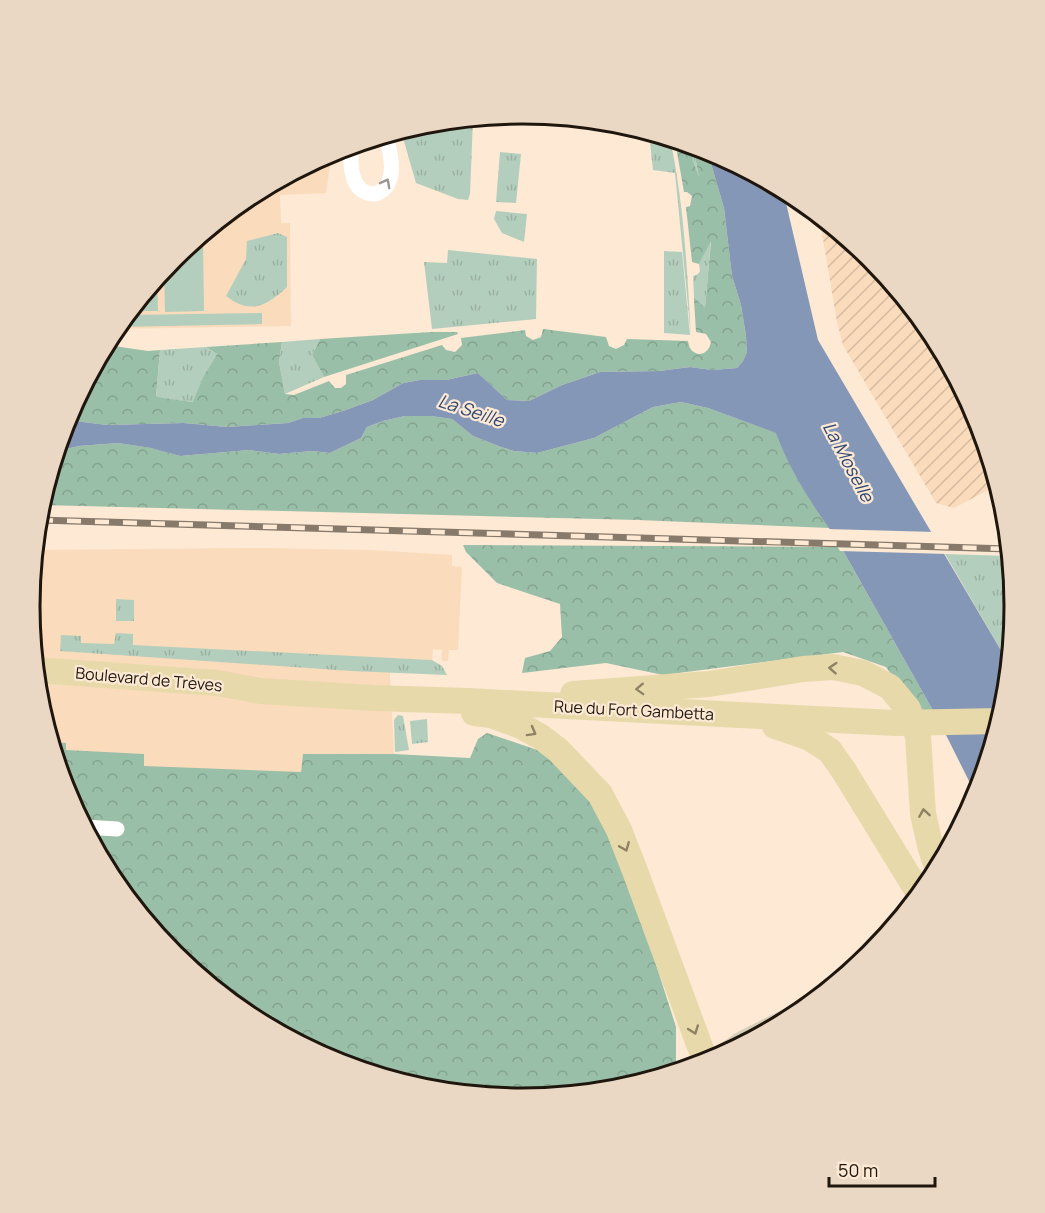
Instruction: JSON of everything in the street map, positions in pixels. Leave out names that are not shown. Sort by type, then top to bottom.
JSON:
[{"type":"main road","points":[[468,700],[709,684],[803,669],[833,667],[863,673],[890,687],[908,709],[918,736],[923,814],[934,857]]},
{"type":"main road","name":"Boulevard de Trèves","points":[[45,671],[217,683],[261,691]]},
{"type":"main road","name":"Boulevard de Trèves","points":[[48,687],[201,694],[261,691],[373,698]]},
{"type":"main road","name":"Rue du Fort Gambetta","points":[[373,698],[468,700],[895,723],[990,721]]},
{"type":"main road","points":[[373,698],[491,715],[521,726],[558,750],[600,794],[619,830],[703,1054]]},
{"type":"main road","points":[[745,716],[810,738],[830,751],[915,886]]},
{"type":"street","points":[[350,157],[351,171],[357,187],[364,193],[376,194],[386,188],[391,171],[392,157],[389,144]]},
{"type":"street","points":[[94,827],[117,829]]},
{"type":"shaded area","points":[[330,165],[326,193],[280,195],[281,223],[290,223],[291,326],[129,329],[160,289],[205,244],[229,224],[282,189]]},
{"type":"shaded area","points":[[821,228],[885,289],[923,339],[955,393],[968,422],[990,489],[954,508],[936,503],[843,345]]},
{"type":"shaded area","points":[[259,548],[369,550],[452,555],[452,566],[462,567],[458,650],[449,650],[448,661],[442,661],[442,650],[433,649],[432,660],[389,658],[394,754],[303,754],[301,772],[142,773],[65,750],[66,743],[60,743],[50,701],[42,638],[40,606],[44,550]]},
{"type":"green space","points":[[473,128],[468,200],[458,199],[416,183],[404,140]]},
{"type":"green space","points":[[650,142],[672,148],[682,212],[691,336],[675,173],[653,170]]},
{"type":"green space","points":[[677,150],[690,155],[699,177],[695,157],[711,163],[724,208],[732,276],[741,305],[746,336],[747,352],[737,368],[712,370],[690,367],[659,371],[600,372],[562,385],[529,401],[507,400],[478,373],[446,380],[420,380],[403,383],[373,400],[343,411],[288,423],[227,427],[184,423],[107,425],[77,421],[90,393],[117,346],[148,351],[160,350],[156,397],[193,402],[203,377],[217,354],[206,347],[282,342],[279,362],[285,394],[294,395],[329,381],[335,388],[341,388],[346,384],[346,375],[442,345],[446,350],[455,352],[462,345],[461,338],[525,330],[526,336],[533,340],[541,337],[543,329],[606,337],[609,346],[616,349],[624,345],[627,339],[688,341],[692,351],[703,353],[711,342],[706,334],[696,332],[694,297],[705,308],[711,241],[699,264],[692,262],[686,207],[690,206],[692,196],[684,192]]},
{"type":"green space","points":[[500,152],[521,154],[516,203],[496,202]]},
{"type":"green space","points":[[689,154],[695,157],[700,182]]},
{"type":"green space","points":[[496,211],[527,214],[524,242],[502,233],[494,219]]},
{"type":"green space","points":[[278,233],[287,237],[287,287],[272,299],[258,306],[243,305],[226,296],[246,259],[247,241]]},
{"type":"green space","points":[[711,239],[705,309],[694,297],[693,276],[700,271],[699,264]]},
{"type":"green space","points":[[203,246],[204,311],[165,312],[164,284]]},
{"type":"green space","points":[[448,250],[537,259],[536,319],[432,329],[424,262],[447,263]]},
{"type":"green space","points":[[664,251],[682,252],[690,335],[664,333]]},
{"type":"green space","points":[[157,292],[158,311],[142,311]]},
{"type":"green space","points":[[262,313],[262,324],[130,327],[139,315]]},
{"type":"green space","points":[[457,332],[458,334],[324,377],[312,355],[320,339]]},
{"type":"green space","points":[[320,339],[312,355],[324,377],[285,394],[279,362],[282,342]]},
{"type":"green space","points":[[206,347],[217,354],[203,377],[194,402],[156,398],[160,350]]},
{"type":"green space","points":[[681,402],[708,408],[777,433],[800,482],[830,528],[638,520],[52,505],[67,449],[79,446],[118,443],[152,448],[180,456],[249,450],[279,454],[312,451],[330,453],[361,438],[367,427],[383,421],[405,416],[431,416],[452,419],[473,436],[501,447],[514,451],[537,453],[594,438],[653,407]]},
{"type":"green space","points":[[463,545],[841,547],[940,723],[925,722],[886,667],[843,652],[663,675],[606,663],[522,673],[525,658],[550,651],[562,637],[560,604],[497,583],[466,552]]},
{"type":"green space","points":[[945,554],[1001,556],[1004,606],[1002,651]]},
{"type":"green space","points":[[116,599],[134,600],[134,621],[116,621]]},
{"type":"green space","points":[[116,633],[133,634],[133,645],[432,660],[442,666],[447,675],[351,671],[60,651],[61,635],[81,636],[81,643],[114,644]]},
{"type":"green space","points":[[398,715],[403,716],[409,750],[395,752],[394,720]]},
{"type":"green space","points":[[427,719],[428,742],[412,744],[410,721]]},
{"type":"green space","points":[[487,733],[546,753],[592,798],[630,883],[676,1027],[676,1063],[617,1079],[585,1084],[554,1087],[491,1087],[428,1079],[398,1072],[338,1052],[309,1039],[281,1024],[229,989],[205,969],[160,924],[122,874],[90,820],[77,791],[60,743],[66,743],[66,750],[144,754],[144,766],[301,772],[303,754],[394,754],[470,758],[478,739]]},
{"type":"water","points":[[711,163],[764,189],[786,203],[818,340],[1002,652],[995,701],[988,731],[971,784],[940,723],[841,547],[795,475],[776,433],[708,408],[681,402],[653,407],[594,438],[537,453],[514,451],[501,447],[473,436],[452,419],[431,416],[405,416],[383,421],[367,427],[361,438],[330,453],[312,451],[279,454],[249,450],[180,456],[151,448],[118,443],[67,449],[77,421],[107,425],[184,423],[227,427],[288,423],[343,411],[373,400],[403,383],[420,380],[446,380],[478,373],[507,400],[529,401],[562,385],[600,372],[659,371],[690,367],[712,370],[737,368],[747,352],[746,336],[741,305],[732,276],[724,208]]},
{"type":"pier","points":[[827,529],[935,532],[948,554],[840,551]]},
{"type":"railway","points":[[49,520],[1000,549]]},
{"type":"water label","name":"La Seille","points":[[471,411]]},
{"type":"water label","name":"La Moselle","points":[[848,462]]}]
